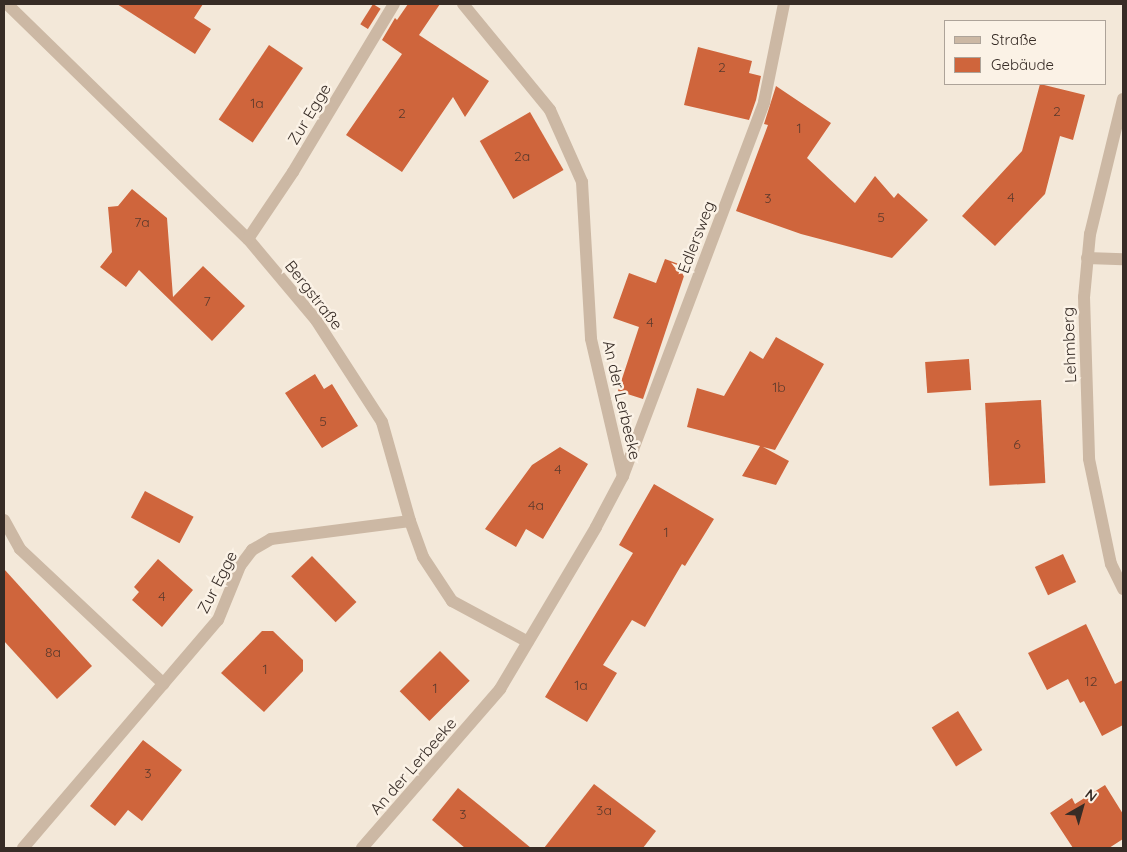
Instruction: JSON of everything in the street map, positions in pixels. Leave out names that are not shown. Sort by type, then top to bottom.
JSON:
[{"type":"street","name":"Bergstraße","points":[[7,4],[248,240],[316,320],[382,422],[410,521],[423,557],[452,601],[528,642]]},
{"type":"street","name":"Zur Egge","points":[[248,240],[293,172],[394,4]]},
{"type":"street","name":"An der Lerbeeke","points":[[362,848],[500,689],[596,527],[623,476],[591,339],[582,182],[550,110],[463,4]]},
{"type":"street","name":"Edlersweg","points":[[623,476],[764,102],[784,4]]},
{"type":"street","name":"Lehmberg","points":[[1123,99],[1090,234],[1084,296],[1089,459],[1112,564],[1123,589]]},
{"type":"street","points":[[1087,258],[1123,259]]},
{"type":"street","points":[[4,520],[20,549],[164,684]]},
{"type":"street","name":"Zur Egge","points":[[23,848],[218,620],[240,566],[252,550],[271,539],[410,521]]},
{"type":"building","points":[[117,4],[203,4],[194,18],[211,29],[195,54]]},
{"type":"building","points":[[373,4],[381,9],[368,29],[360,24]]},
{"type":"building","points":[[408,4],[440,4],[419,35],[489,81],[465,117],[453,97],[402,172],[346,135],[402,54],[382,40],[395,18],[397,20]]},
{"type":"building","points":[[269,45],[303,68],[253,143],[219,120]]},
{"type":"building","points":[[698,47],[752,61],[749,73],[761,76],[749,120],[684,105]]},
{"type":"building","points":[[1040,85],[1085,95],[1073,140],[1060,136],[1045,194],[995,246],[962,216],[1022,151]]},
{"type":"building","points":[[776,86],[831,123],[807,158],[855,203],[875,176],[894,198],[898,193],[928,220],[892,258],[801,234],[736,211],[768,125],[764,124]]},
{"type":"building","points":[[530,112],[564,170],[513,199],[480,141]]},
{"type":"building","points":[[132,189],[167,218],[173,297],[203,266],[245,306],[212,341],[139,270],[126,287],[100,267],[112,252],[108,207],[118,206]]},
{"type":"building","points":[[665,259],[687,267],[643,399],[618,391],[639,327],[613,318],[629,273],[656,283]]},
{"type":"building","points":[[776,337],[824,364],[775,450],[763,447],[789,461],[776,485],[742,476],[760,446],[687,427],[697,388],[724,396],[750,351],[763,359]]},
{"type":"building","points":[[969,359],[971,390],[927,393],[925,362]]},
{"type":"building","points":[[315,374],[324,389],[332,384],[358,426],[322,448],[285,393]]},
{"type":"building","points":[[1041,400],[1045,483],[989,486],[985,403]]},
{"type":"building","points":[[560,447],[588,464],[543,539],[526,529],[516,547],[485,529],[532,465]]},
{"type":"building","points":[[654,484],[714,519],[685,566],[682,564],[645,627],[632,620],[603,665],[617,673],[587,722],[545,697],[633,553],[619,545]]},
{"type":"building","points":[[145,491],[194,517],[179,543],[131,517]]},
{"type":"building","points":[[1063,554],[1076,582],[1048,595],[1035,567]]},
{"type":"building","points":[[312,556],[356,602],[336,622],[291,576]]},
{"type":"building","points":[[158,559],[193,590],[162,627],[132,600],[139,592],[134,587]]},
{"type":"building","points":[[4,569],[92,666],[57,699],[4,641]]},
{"type":"building","points":[[1086,624],[1115,684],[1123,680],[1123,725],[1102,736],[1084,701],[1080,703],[1068,679],[1047,690],[1028,653]]},
{"type":"building","points":[[262,631],[273,631],[303,660],[303,671],[264,712],[221,673]]},
{"type":"building","points":[[440,651],[470,681],[429,721],[400,691]]},
{"type":"building","points":[[958,711],[982,750],[956,766],[932,727]]},
{"type":"building","points":[[143,740],[182,770],[142,821],[128,810],[115,826],[90,806]]},
{"type":"building","points":[[594,784],[656,831],[643,848],[544,848]]},
{"type":"building","points":[[1105,785],[1123,814],[1123,839],[1109,848],[1073,848],[1050,813],[1072,798],[1075,804]]},
{"type":"building","points":[[458,788],[531,848],[465,848],[432,820]]}]
